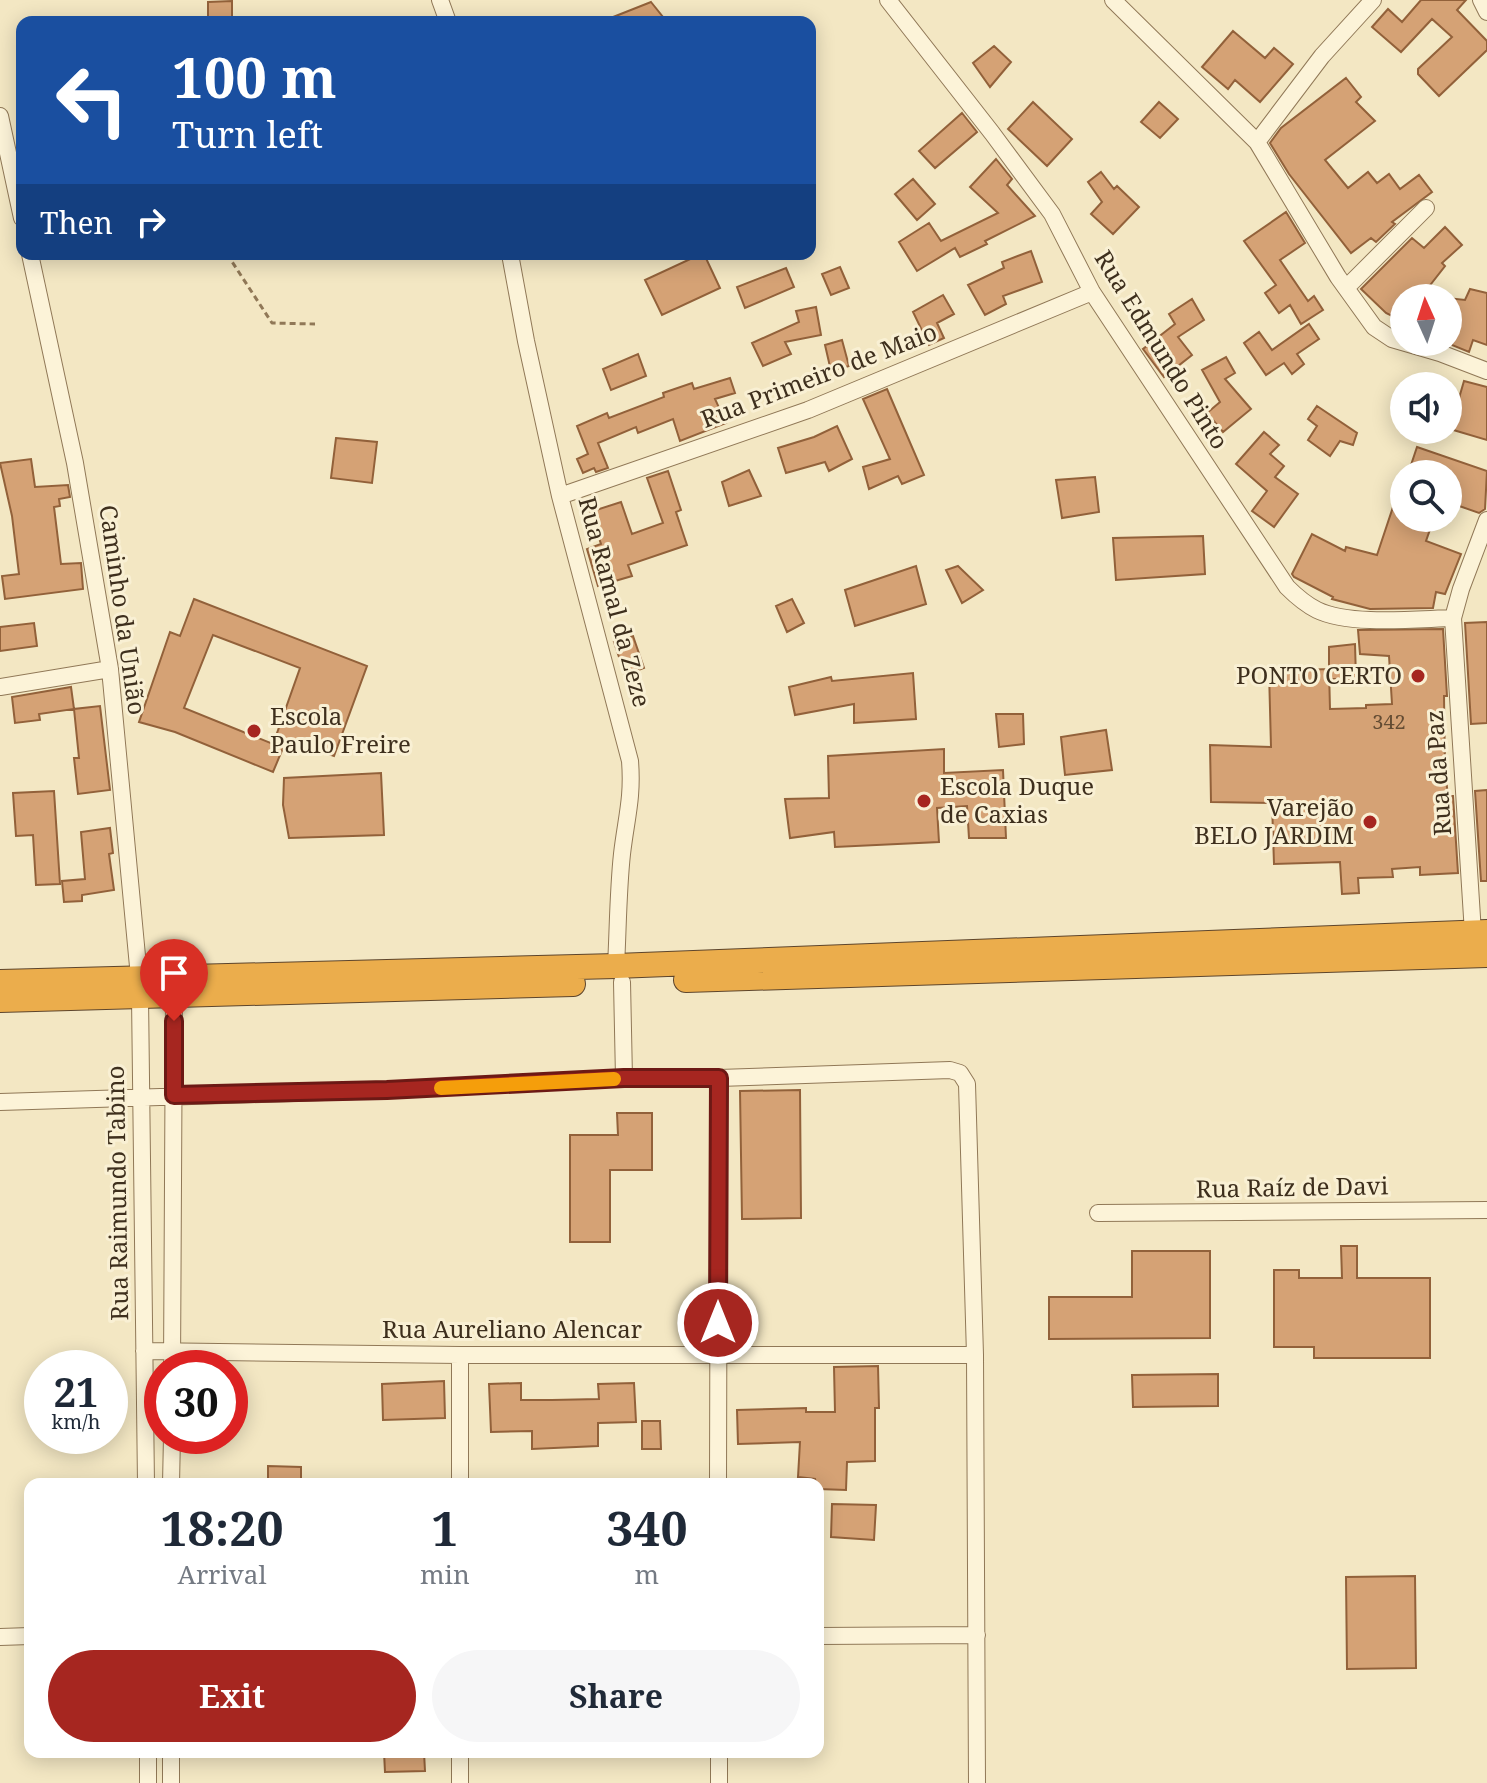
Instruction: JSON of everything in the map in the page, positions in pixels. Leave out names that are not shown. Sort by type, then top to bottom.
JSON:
[{"type":"highway","points":[[0,1000],[140,987],[174,996],[1480,932]]},
{"type":"highway","points":[[0,982],[140,987],[1487,955]]},
{"type":"street","name":"Rua Edmundo Pinto","points":[[888,0],[1052,214],[1092,292],[1268,561],[1301,601],[1319,611],[1338,616],[1453,618]]},
{"type":"street","points":[[1113,0],[1257,142],[1368,320],[1386,336],[1487,371]]},
{"type":"street","points":[[1257,142],[1322,56],[1373,0]]},
{"type":"street","points":[[1481,0],[1487,12]]},
{"type":"street","points":[[0,116],[16,190]]},
{"type":"street","points":[[1346,288],[1426,208]]},
{"type":"street","name":"Caminho da União","points":[[31,260],[75,463],[110,669],[140,987]]},
{"type":"street","name":"Rua Ramal da Zeze","points":[[511,260],[560,496],[630,761],[630,820],[622,853],[619,974],[624,1078]]},
{"type":"street","name":"Rua Primeiro de Maio","points":[[560,496],[808,410],[1092,292]]},
{"type":"street","name":"Rua da Paz","points":[[1480,932],[1453,618],[1487,520]]},
{"type":"street","points":[[0,687],[110,669]]},
{"type":"street","name":"Rua Raimundo Tabino","points":[[140,987],[144,1351]]},
{"type":"street","points":[[172,1350],[174,996]]},
{"type":"street","points":[[0,1102],[387,1090],[624,1078],[950,1070],[963,1075],[967,1084],[975,1355],[977,1783]]},
{"type":"street","points":[[718,1478],[719,1078]]},
{"type":"street","name":"Rua Raíz de Davi","points":[[1098,1213],[1487,1210]]},
{"type":"street","name":"Rua Aureliano Alencar","points":[[248,1358],[718,1353],[975,1355]]},
{"type":"street","points":[[460,1355],[460,1478]]},
{"type":"street","name":"Rua Raimundo Tabino","points":[[146,1454],[146,1478]]},
{"type":"street","points":[[171,1478],[172,1454]]},
{"type":"street","points":[[824,1636],[977,1635]]},
{"type":"street","points":[[0,1637],[24,1636]]},
{"type":"street","points":[[148,1758],[148,1783]]},
{"type":"street","points":[[171,1758],[171,1783]]},
{"type":"street","points":[[460,1758],[460,1783]]},
{"type":"street","points":[[719,1758],[719,1783]]},
{"type":"path","points":[[231,260],[272,323],[315,324]]},
{"type":"building","points":[[1421,0],[1466,0],[1457,10],[1487,41],[1487,50],[1439,96],[1418,74],[1418,69],[1452,37],[1432,19],[1401,52],[1372,27],[1388,9],[1402,22]]},
{"type":"building","points":[[232,1],[232,16],[208,16],[208,2]]},
{"type":"building","points":[[651,2],[662,16],[616,16]]},
{"type":"building","points":[[1233,31],[1265,58],[1274,48],[1293,64],[1260,102],[1235,80],[1228,89],[1202,67]]},
{"type":"building","points":[[994,46],[1011,62],[990,87],[973,63]]},
{"type":"building","points":[[1346,78],[1361,97],[1356,102],[1375,121],[1325,160],[1348,188],[1368,172],[1377,183],[1389,174],[1400,189],[1419,175],[1432,192],[1392,222],[1395,224],[1376,242],[1371,238],[1351,253],[1289,174],[1270,143],[1281,128]]},
{"type":"building","points":[[1033,102],[1072,139],[1047,166],[1008,129]]},
{"type":"building","points":[[1159,102],[1178,119],[1160,138],[1141,122]]},
{"type":"building","points":[[962,113],[977,132],[935,168],[919,151]]},
{"type":"building","points":[[996,159],[1012,179],[1007,185],[1035,216],[960,257],[955,248],[917,271],[899,242],[929,223],[941,241],[998,213],[970,187]]},
{"type":"building","points":[[1101,172],[1114,189],[1117,186],[1139,207],[1113,234],[1091,214],[1102,202],[1088,182]]},
{"type":"building","points":[[913,179],[935,204],[917,220],[895,194]]},
{"type":"building","points":[[1286,212],[1305,243],[1280,260],[1308,301],[1314,296],[1323,310],[1301,324],[1290,305],[1279,313],[1265,293],[1276,285],[1244,241]]},
{"type":"building","points":[[1445,227],[1462,245],[1442,263],[1445,266],[1431,284],[1390,284],[1390,315],[1386,313],[1361,289],[1412,238],[1424,248]]},
{"type":"building","points":[[1031,251],[1042,282],[1003,296],[1006,304],[985,315],[968,285],[1004,268],[1002,262]]},
{"type":"building","points":[[688,260],[707,260],[720,288],[662,315],[645,280]]},
{"type":"building","points":[[840,267],[849,288],[831,295],[822,274]]},
{"type":"building","points":[[786,268],[794,287],[745,308],[737,287]]},
{"type":"building","points":[[1470,289],[1487,293],[1487,345],[1473,340],[1469,352],[1462,349],[1462,300],[1465,300]]},
{"type":"building","points":[[943,295],[954,314],[937,323],[944,338],[929,345],[913,312]]},
{"type":"building","points":[[1192,299],[1204,320],[1178,337],[1192,355],[1164,377],[1143,349],[1175,324],[1169,314]]},
{"type":"building","points":[[816,307],[821,335],[785,342],[791,354],[763,366],[752,343],[799,322],[796,311]]},
{"type":"building","points":[[1309,324],[1319,339],[1297,354],[1304,364],[1292,374],[1284,363],[1266,375],[1244,343],[1259,332],[1272,350]]},
{"type":"building","points":[[842,340],[849,366],[831,371],[825,345]]},
{"type":"building","points":[[638,354],[646,376],[611,390],[603,369]]},
{"type":"building","points":[[1226,357],[1235,373],[1225,379],[1251,409],[1223,432],[1207,413],[1220,402],[1202,370]]},
{"type":"building","points":[[730,378],[735,393],[715,399],[726,423],[680,441],[673,419],[638,433],[636,427],[598,443],[608,468],[596,472],[594,468],[583,473],[577,459],[588,454],[577,426],[607,413],[609,418],[692,383],[694,389]]},
{"type":"building","points":[[1464,381],[1487,387],[1487,440],[1462,433]]},
{"type":"building","points":[[887,389],[924,475],[902,484],[898,476],[869,489],[863,467],[890,459],[863,399]]},
{"type":"building","points":[[1317,406],[1357,433],[1353,445],[1340,441],[1330,456],[1308,440],[1317,426],[1308,419]]},
{"type":"building","points":[[837,426],[852,459],[829,471],[825,462],[786,473],[778,448]]},
{"type":"building","points":[[1264,432],[1279,445],[1270,454],[1284,466],[1275,477],[1298,494],[1274,527],[1252,511],[1267,491],[1236,464]]},
{"type":"building","points":[[336,438],[377,442],[372,483],[331,478]]},
{"type":"building","points":[[1417,447],[1455,460],[1413,460]]},
{"type":"building","points":[[31,459],[35,487],[68,485],[70,497],[59,499],[60,506],[54,507],[61,564],[81,563],[83,589],[5,599],[2,576],[19,574],[12,516],[0,463]]},
{"type":"building","points":[[1462,462],[1487,471],[1485,509],[1479,513],[1462,507]]},
{"type":"building","points":[[749,470],[761,496],[729,506],[722,482]]},
{"type":"building","points":[[668,471],[681,510],[676,512],[687,545],[628,565],[632,576],[598,586],[587,549],[601,544],[590,512],[621,502],[632,534],[663,523],[647,478]]},
{"type":"building","points":[[1095,477],[1099,512],[1062,518],[1056,480]]},
{"type":"building","points":[[1390,516],[1390,532],[1429,532],[1426,541],[1461,554],[1445,594],[1436,592],[1433,608],[1370,609],[1332,599],[1292,574],[1312,534],[1345,551],[1346,547],[1377,555]]},
{"type":"building","points":[[1203,536],[1205,574],[1116,580],[1113,538]]},
{"type":"building","points":[[916,566],[926,604],[855,626],[845,590]]},
{"type":"building","points":[[958,566],[983,590],[962,603],[946,570]]},
{"type":"building","points":[[194,599],[367,666],[334,756],[276,736],[300,668],[213,635],[184,708],[283,748],[273,772],[175,732],[139,722],[170,632],[180,636]]},
{"type":"building","points":[[792,599],[804,623],[787,632],[776,606]]},
{"type":"building","points":[[1487,622],[1487,723],[1471,724],[1465,623]]},
{"type":"building","points":[[34,623],[37,646],[0,651],[0,627]]},
{"type":"building","points":[[1443,629],[1447,696],[1444,696],[1445,770],[1448,796],[1453,796],[1458,873],[1420,875],[1420,867],[1392,869],[1393,877],[1358,878],[1359,893],[1342,894],[1340,862],[1274,864],[1272,803],[1211,802],[1210,745],[1271,747],[1269,671],[1329,669],[1330,709],[1392,704],[1389,656],[1360,654],[1358,630]]},
{"type":"building","points":[[633,636],[644,668],[625,675],[614,642]]},
{"type":"building","points":[[1355,644],[1356,679],[1329,679],[1329,647]]},
{"type":"building","points":[[913,673],[916,719],[854,723],[854,704],[795,715],[789,687],[831,677],[832,681]]},
{"type":"building","points":[[71,687],[74,709],[39,714],[40,720],[15,723],[12,697]]},
{"type":"building","points":[[100,706],[110,790],[78,794],[74,758],[79,758],[74,709]]},
{"type":"building","points":[[996,714],[1023,714],[1024,744],[999,747]]},
{"type":"building","points":[[1106,730],[1112,770],[1065,775],[1061,737]]},
{"type":"building","points":[[944,749],[944,773],[1003,770],[1006,838],[969,838],[967,806],[937,808],[939,842],[835,847],[834,832],[790,838],[785,799],[829,798],[828,756]]},
{"type":"building","points":[[381,773],[384,835],[289,838],[283,805],[284,778]]},
{"type":"building","points":[[1487,790],[1487,881],[1481,881],[1475,791]]},
{"type":"building","points":[[54,791],[60,884],[36,885],[33,835],[16,836],[13,793]]},
{"type":"building","points":[[110,828],[113,853],[109,854],[114,890],[82,895],[82,901],[64,902],[62,881],[85,879],[81,832]]},
{"type":"building","points":[[800,1090],[801,1218],[742,1219],[740,1091]]},
{"type":"building","points":[[617,1113],[652,1113],[652,1170],[610,1170],[610,1242],[570,1242],[570,1135],[618,1135]]},
{"type":"building","points":[[1341,1246],[1357,1246],[1357,1278],[1430,1278],[1430,1358],[1314,1358],[1314,1347],[1274,1347],[1274,1270],[1299,1270],[1299,1278],[1342,1278]]},
{"type":"building","points":[[1132,1251],[1210,1251],[1210,1338],[1049,1339],[1049,1297],[1132,1297]]},
{"type":"building","points":[[878,1366],[875,1461],[847,1462],[846,1490],[824,1489],[824,1478],[798,1477],[800,1442],[738,1444],[737,1410],[806,1408],[806,1412],[835,1412],[834,1367]]},
{"type":"building","points":[[1218,1374],[1218,1406],[1133,1407],[1132,1375]]},
{"type":"building","points":[[444,1381],[445,1418],[383,1420],[382,1384]]},
{"type":"building","points":[[521,1383],[521,1400],[552,1400],[599,1399],[598,1384],[634,1383],[636,1422],[598,1423],[598,1446],[532,1449],[532,1431],[491,1432],[489,1384]]},
{"type":"building","points":[[642,1421],[660,1421],[661,1449],[642,1449]]},
{"type":"building","points":[[268,1466],[301,1467],[301,1478],[268,1478]]},
{"type":"building","points":[[832,1504],[876,1505],[874,1540],[831,1537]]},
{"type":"building","points":[[1415,1576],[1416,1668],[1347,1669],[1346,1577]]},
{"type":"building","points":[[384,1758],[424,1758],[425,1771],[385,1772]]},
{"type":"slow traffic","points":[[441,1088],[614,1079]]},
{"type":"place","name":"PONTO CERTO","points":[[1418,676]]},
{"type":"place","name":"Escola Paulo Freire","points":[[254,731]]},
{"type":"place","name":"Escola Duque de Caxias","points":[[924,801]]},
{"type":"place","name":"Varejão BELO JARDIM","points":[[1370,822]]},
{"type":"route","points":[[174,1021],[174,1095],[387,1090],[624,1078],[719,1078],[718,1323]]}]
